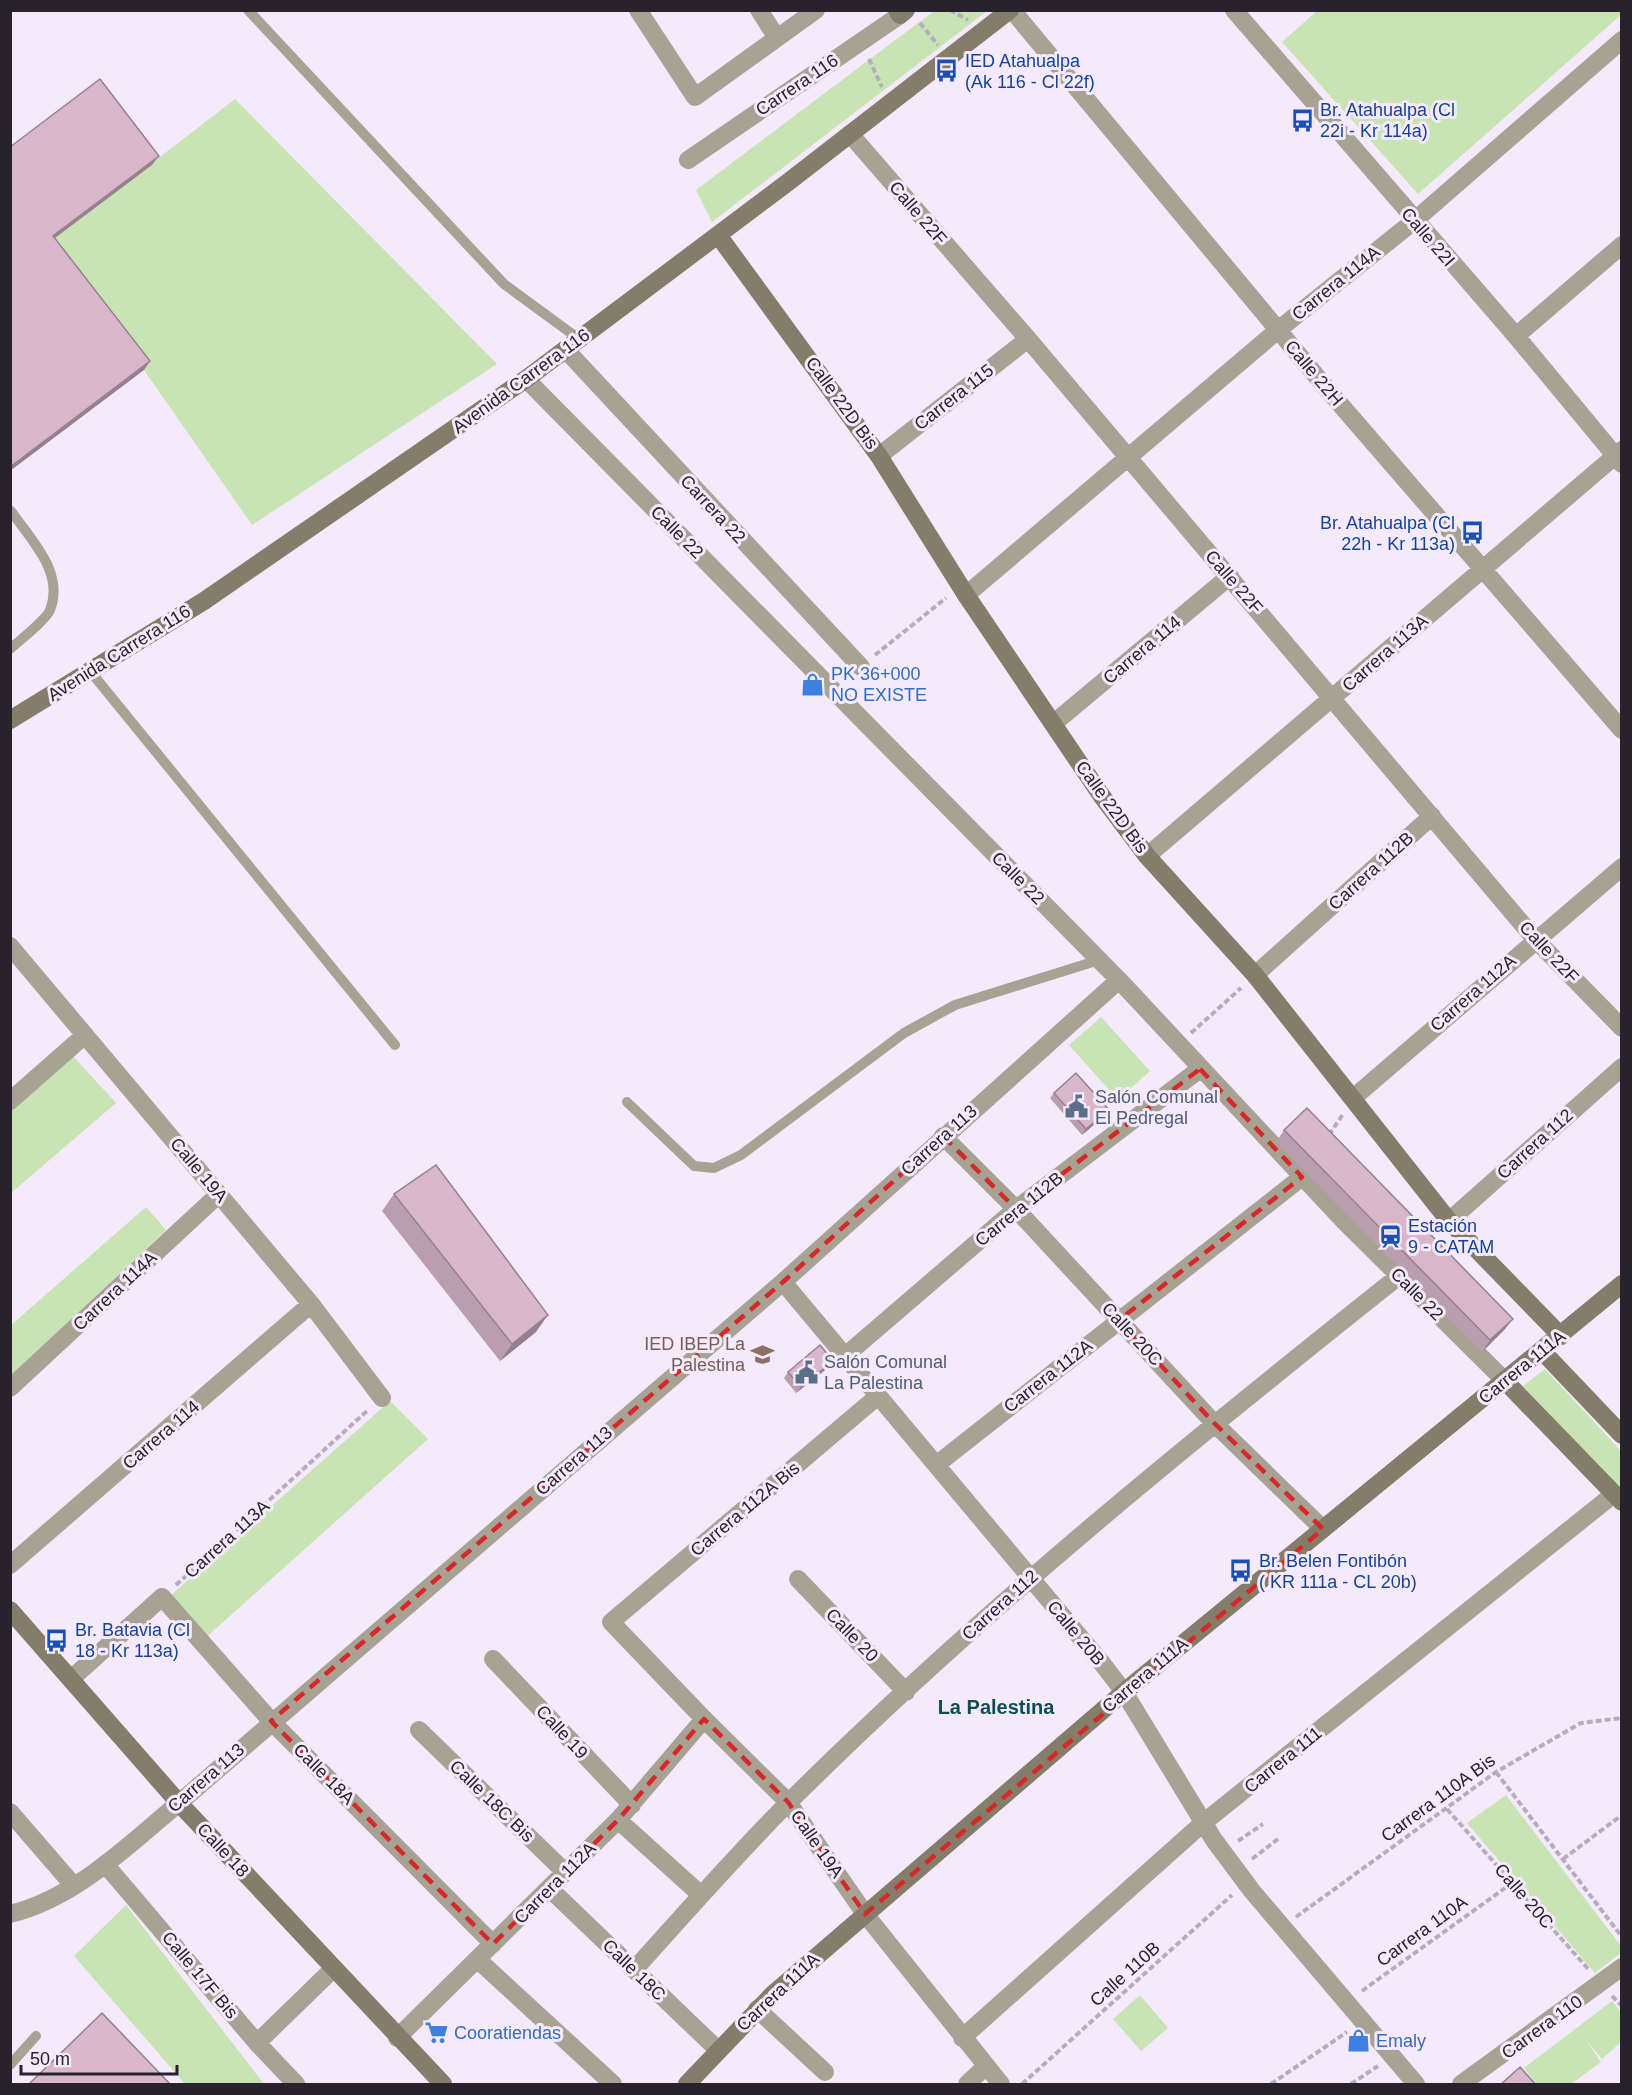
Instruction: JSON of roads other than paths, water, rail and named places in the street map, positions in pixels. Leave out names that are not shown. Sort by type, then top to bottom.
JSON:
[{"type":"street","points":[[638,10],[695,97],[816,10]]},
{"type":"street","points":[[759,10],[777,38]]},
{"type":"street","name":"Avenida Carrera 116","points":[[10,720],[204,601],[526,379],[1011,10]]},
{"type":"street","name":"Calle 22H","points":[[1011,10],[1278,330],[1482,570],[1622,730]]},
{"type":"street","name":"Calle 22I","points":[[1234,10],[1619,457]]},
{"type":"street","name":"Carrera 116","points":[[688,160],[905,14]]},
{"type":"street","name":"Carrera 114A","points":[[963,591],[1127,459],[1278,330],[1414,221],[1622,40]]},
{"type":"street","name":"Calle 22F","points":[[850,134],[1028,339],[1127,459],[1230,576],[1535,939],[1622,1028]]},
{"type":"street","name":"Calle 22D Bis","points":[[718,235],[879,456],[963,591],[1101,795],[1148,856],[1255,975],[1449,1221],[1561,1336]]},
{"type":"street","points":[[1516,336],[1622,245]]},
{"type":"street","name":"Carrera 115","points":[[879,456],[1028,339]]},
{"type":"street","name":"Carrera 22","points":[[572,345],[861,667]]},
{"type":"street","name":"Calle 22","points":[[526,379],[1119,980],[1302,1177],[1505,1381]]},
{"type":"street","name":"Carrera 113A","points":[[1148,856],[1482,570],[1619,457]]},
{"type":"street","name":"Carrera 114","points":[[1054,723],[1230,576]]},
{"type":"street","name":"Carrera 112B","points":[[1255,975],[1432,816]]},
{"type":"street","name":"Carrera 112A","points":[[1353,1098],[1535,939],[1622,867]]},
{"type":"street","name":"Calle 19A","points":[[13,955],[85,1035],[311,1304],[382,1398]]},
{"type":"street","name":"Carrera 113","points":[[10,1914],[46,1901],[74,1886],[105,1864],[179,1803],[271,1721],[783,1282],[1119,980]]},
{"type":"street","points":[[10,1101],[85,1035]]},
{"type":"street","name":"Carrera 112","points":[[1449,1221],[1622,1067]]},
{"type":"street","name":"Carrera 112B","points":[[845,1356],[1016,1209],[1200,1069]]},
{"type":"street","name":"Calle 20C","points":[[943,1136],[1016,1209],[1214,1423],[1323,1529]]},
{"type":"street","name":"Carrera 112A","points":[[936,1465],[1302,1177]]},
{"type":"street","name":"Carrera 114A","points":[[10,1388],[219,1194]]},
{"type":"street","name":"Carrera 112","points":[[634,1970],[788,1802],[1030,1578],[1214,1423],[1399,1276]]},
{"type":"street","name":"Calle 20B","points":[[783,1282],[1124,1692],[1223,1852],[1416,2085]]},
{"type":"street","name":"Carrera 111A","points":[[693,2082],[718,2050],[757,2009],[865,1914],[1124,1692],[1622,1284]]},
{"type":"street","name":"Carrera 114","points":[[10,1565],[311,1304]]},
{"type":"street","points":[[1542,1351],[1622,1435]]},
{"type":"street","points":[[1505,1381],[1618,1498]]},
{"type":"street","name":"Carrera 112A Bis","points":[[611,1622],[878,1396]]},
{"type":"street","name":"Carrera 111","points":[[962,2038],[1203,1823],[1618,1498]]},
{"type":"street","name":"Calle 20","points":[[798,1579],[906,1692]]},
{"type":"street","name":"Calle 18A","points":[[71,1679],[162,1597],[271,1721],[493,1944]]},
{"type":"street","name":"Calle 18","points":[[10,1610],[179,1803],[443,2085]]},
{"type":"street","name":"Calle 19A","points":[[611,1622],[788,1802],[865,1914],[1001,2085]]},
{"type":"street","name":"Calle 19","points":[[493,1659],[632,1805]]},
{"type":"street","name":"Carrera 112A","points":[[397,2038],[618,1820],[704,1719]]},
{"type":"street","name":"Calle 18C Bis","points":[[419,1730],[565,1872]]},
{"type":"street","points":[[10,1812],[74,1886]]},
{"type":"street","points":[[618,1820],[701,1895]]},
{"type":"street","name":"Calle 17F Bis","points":[[105,1864],[257,2043],[296,2085]]},
{"type":"street","name":"Calle 18C","points":[[550,1889],[718,2050]]},
{"type":"street","points":[[477,1959],[613,2085]]},
{"type":"street","name":"Carrera 110","points":[[1461,2085],[1622,1967]]},
{"type":"street","points":[[257,2043],[333,1969]]},
{"type":"street","points":[[757,2009],[825,2072]]},
{"type":"street","points":[[967,2085],[985,2067]]},
{"type":"lane","points":[[248,10],[504,284],[572,345]]},
{"type":"lane","points":[[10,649],[50,611],[53,591],[51,568],[11,511]]},
{"type":"lane","points":[[90,671],[395,1045]]},
{"type":"lane","points":[[627,1102],[694,1166],[714,1168],[741,1155],[904,1033],[956,1005],[1099,960]]},
{"type":"lane","points":[[10,2065],[36,2036]]},
{"type":"place","name":"IED Atahualpa (Ak 116 - Cl 22f)","points":[[947,71]]},
{"type":"place","name":"Br. Atahualpa (Cl 22i - Kr 114a)","points":[[1302,120]]},
{"type":"place","name":"Br. Atahualpa (Cl 22h - Kr 113a)","points":[[1473,533]]},
{"type":"place","name":"PK 36+000 NO EXISTE","points":[[813,684]]},
{"type":"place","name":"Salón Comunal El Pedregal","points":[[1077,1107]]},
{"type":"place","name":"Estación 9 - CATAM","points":[[1390,1236]]},
{"type":"place","name":"IED IBEP La Palestina","points":[[763,1354]]},
{"type":"place","name":"Salón Comunal La Palestina","points":[[806,1372]]},
{"type":"place","name":"Br. Belen Fontibón ( KR 111a - CL 20b)","points":[[1241,1571]]},
{"type":"place","name":"Br. Batavia (Cl 18 - Kr 113a)","points":[[57,1640]]},
{"type":"place","name":"Cooratiendas","points":[[436,2033]]},
{"type":"place","name":"Emaly","points":[[1358,2041]]},
{"type":"district","name":"La Palestina","points":[[996,1707]]}]
